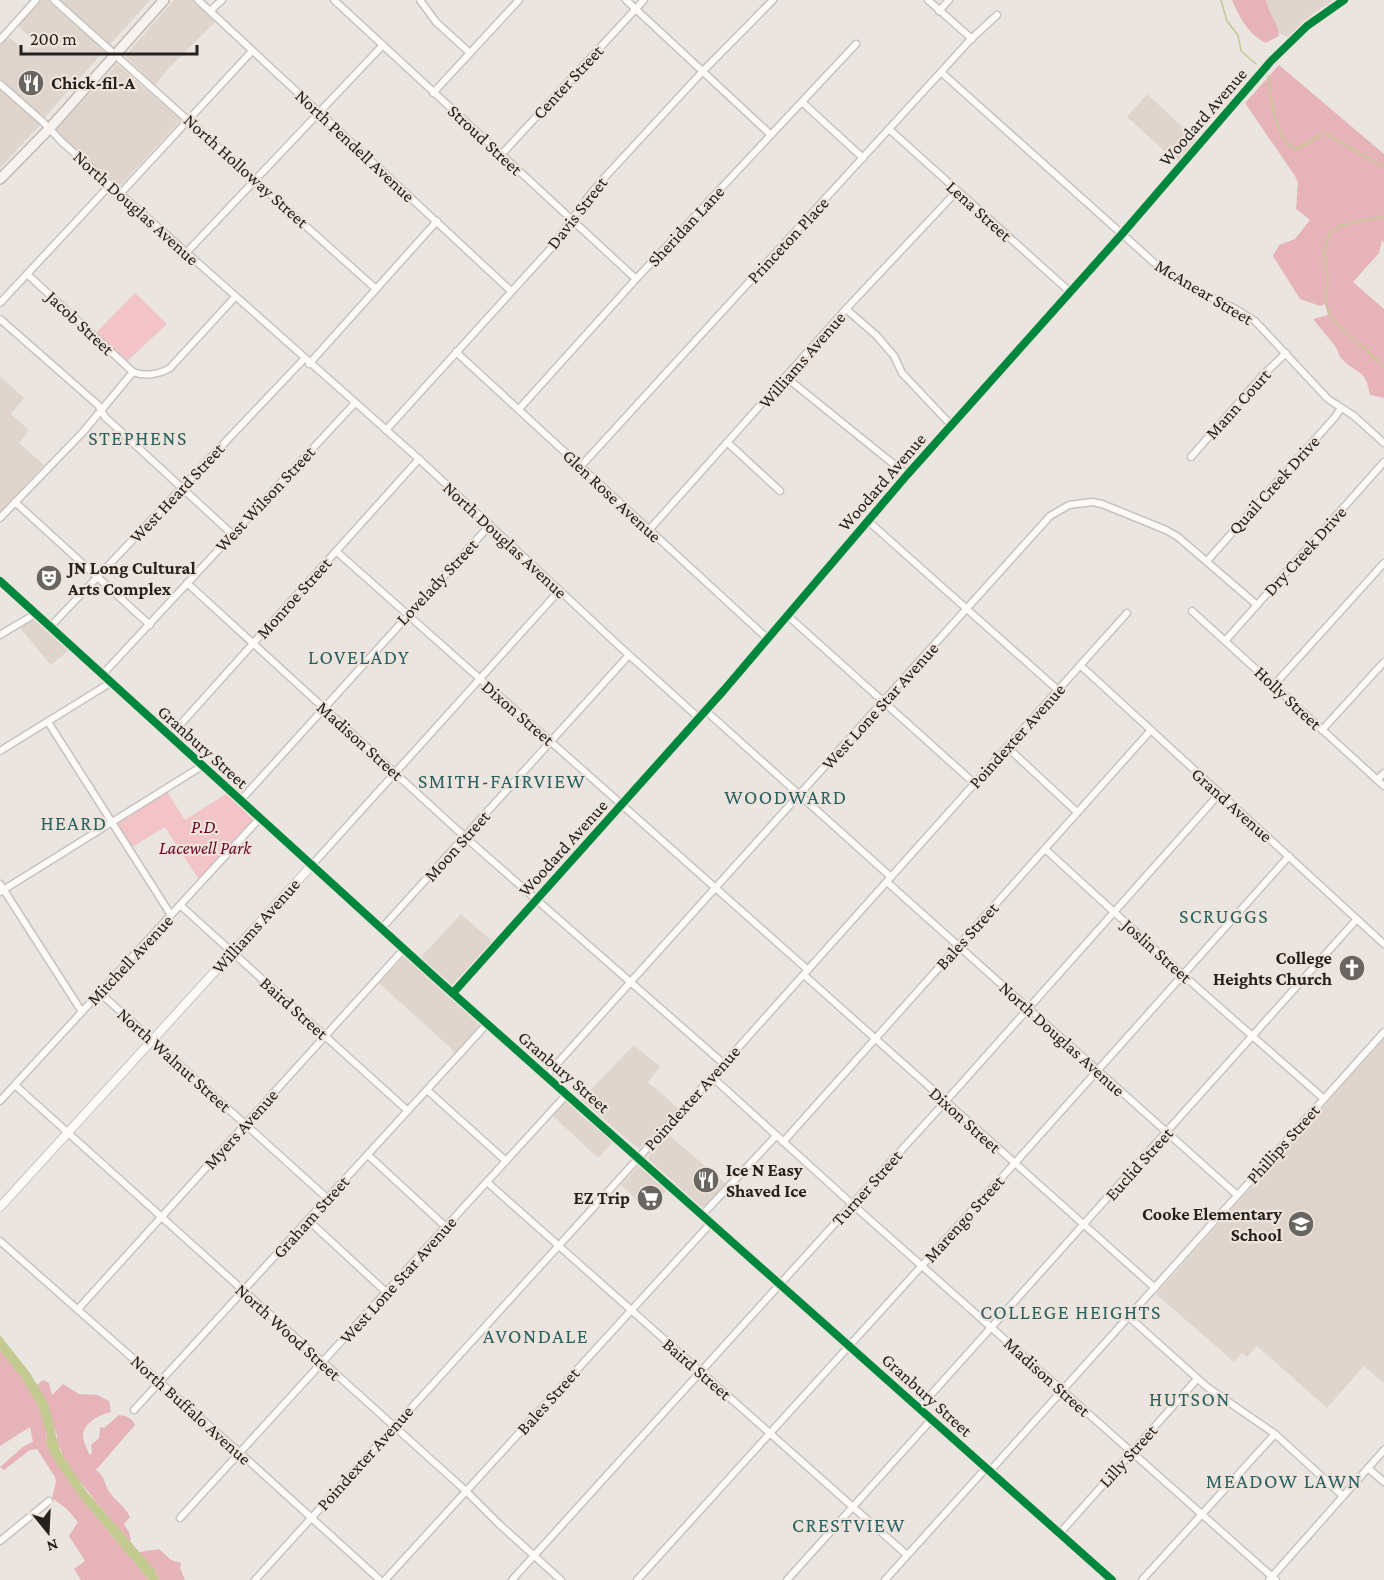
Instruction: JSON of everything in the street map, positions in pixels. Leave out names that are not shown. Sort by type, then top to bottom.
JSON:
[{"type":"main road","points":[[0,179],[49,129],[164,0]]},
{"type":"street","points":[[0,40],[36,0]]},
{"type":"street","name":"North Holloway Street","points":[[54,0],[376,289]]},
{"type":"street","name":"North Pendell Avenue","points":[[198,0],[511,291]]},
{"type":"street","points":[[210,11],[222,0]]},
{"type":"street","name":"Stroud Street","points":[[334,0],[636,279]]},
{"type":"street","points":[[420,0],[435,22],[470,53]]},
{"type":"street","points":[[433,93],[519,0]]},
{"type":"street","points":[[626,0],[771,135]]},
{"type":"street","name":"Center Street","points":[[501,155],[644,0]]},
{"type":"street","name":"Davis Street","points":[[386,430],[572,221],[589,196],[703,71],[773,0]]},
{"type":"street","points":[[927,0],[972,39]]},
{"type":"street","points":[[939,10],[949,0]]},
{"type":"street","name":"Woodard Avenue","points":[[453,993],[706,711],[907,475],[1284,48],[1307,26],[1344,0]]},
{"type":"street","name":"Princeton Place","points":[[581,466],[941,72],[997,15]]},
{"type":"street","name":"Sheridan Lane","points":[[519,409],[636,279],[856,44]]},
{"type":"street","points":[[186,253],[320,114],[382,45]]},
{"type":"street","points":[[120,194],[252,51]]},
{"type":"street","name":"McAnear Street","points":[[941,72],[1171,277],[1251,318],[1328,399],[1354,416],[1384,443]]},
{"type":"street","name":"North Douglas Avenue","points":[[0,84],[235,297],[419,459],[559,591],[699,718]]},
{"type":"street","points":[[802,102],[863,158]]},
{"type":"street","name":"Lena Street","points":[[889,129],[1070,292]]},
{"type":"street","points":[[0,303],[110,185]]},
{"type":"street","name":"Williams Avenue","points":[[649,530],[787,378],[846,309],[957,191]]},
{"type":"street","name":"West Heard Street","points":[[50,627],[182,487],[376,289],[437,221]]},
{"type":"street","name":"Jacob Street","points":[[27,274],[133,372]]},
{"type":"street","points":[[0,518],[33,486],[133,372],[156,374],[170,368],[235,297]]},
{"type":"street","points":[[846,309],[878,336],[894,356],[902,373],[951,425]]},
{"type":"street","points":[[0,319],[98,405],[105,417],[232,534]]},
{"type":"street","name":"Glen Rose Avenue","points":[[456,352],[768,639]]},
{"type":"street","name":"Mann Court","points":[[1191,456],[1263,375],[1286,353]]},
{"type":"street","points":[[787,378],[907,475]]},
{"type":"street","name":"West Wilson Street","points":[[102,675],[355,403]]},
{"type":"street","name":"Quail Creek Drive","points":[[1207,561],[1341,408]]},
{"type":"street","points":[[728,443],[780,491]]},
{"type":"street","name":"Monroe Street","points":[[170,736],[419,459]]},
{"type":"street","name":"Dry Creek Drive","points":[[1225,641],[1384,462]]},
{"type":"street","points":[[15,502],[150,625]]},
{"type":"street","name":"West Lone Star Avenue","points":[[546,1076],[1050,516],[1059,509],[1080,502],[1102,504],[1172,532],[1257,605]]},
{"type":"street","points":[[868,521],[1058,690]]},
{"type":"street","name":"Lovelady Street","points":[[240,801],[490,525]]},
{"type":"street","name":"Dixon Street","points":[[336,551],[716,889],[875,1040],[1155,1288]]},
{"type":"street","points":[[1274,685],[1384,563]]},
{"type":"street","name":"Granbury Street","points":[[0,581],[381,929],[1112,1580]]},
{"type":"street","name":"Madison Street","points":[[187,584],[465,837],[724,1064]]},
{"type":"street","name":"Williams Avenue","points":[[0,1207],[396,774],[559,591]]},
{"type":"street","name":"Holly Street","points":[[1192,611],[1384,786]]},
{"type":"street","name":"Poindexter Avenue","points":[[255,1580],[724,1064],[1127,613]]},
{"type":"street","points":[[0,635],[35,614]]},
{"type":"street","points":[[788,616],[974,783]]},
{"type":"street","name":"Moon Street","points":[[381,929],[629,655]]},
{"type":"street","points":[[1322,730],[1384,662]]},
{"type":"street","name":"Grand Avenue","points":[[1080,665],[1384,944]]},
{"type":"street","points":[[0,751],[110,682]]},
{"type":"street","name":"North Douglas Avenue","points":[[706,711],[800,795],[957,945],[1237,1196]]},
{"type":"street","points":[[48,722],[171,915]]},
{"type":"street","name":"Bales Street","points":[[783,1142],[1151,729]]},
{"type":"street","points":[[1006,747],[1077,812]]},
{"type":"street","points":[[82,1012],[1,888],[202,766]]},
{"type":"street","points":[[1377,780],[1384,773]]},
{"type":"street","name":"Turner Street","points":[[512,1580],[945,1102],[1220,793]]},
{"type":"street","name":"Mitchell Avenue","points":[[1,1097],[15,1085],[260,819]]},
{"type":"street","name":"Joslin Street","points":[[1046,849],[1183,975],[1324,1099]]},
{"type":"street","name":"Marengo Street","points":[[637,1580],[1098,1071],[1289,856]]},
{"type":"street","name":"Baird Street","points":[[180,906],[408,1111]]},
{"type":"street","name":"Euclid Street","points":[[920,1408],[1357,919]]},
{"type":"street","name":"Myers Avenue","points":[[78,1309],[404,949]]},
{"type":"street","name":"North Walnut Street","points":[[100,993],[328,1199]]},
{"type":"street","name":"Graham Street","points":[[134,1410],[487,1024]]},
{"type":"street","name":"Phillips Street","points":[[885,1580],[1063,1391],[1384,1032]]},
{"type":"street","name":"Madison Street","points":[[712,1077],[1273,1579]]},
{"type":"street","name":"North Wood Street","points":[[15,1085],[466,1491],[561,1580]]},
{"type":"street","points":[[427,1090],[506,1161]]},
{"type":"street","name":"West Lone Star Avenue","points":[[180,1518],[567,1094]]},
{"type":"street","points":[[702,1215],[776,1136]]},
{"type":"street","points":[[368,1155],[446,1227]]},
{"type":"street","name":"Baird Street","points":[[487,1182],[907,1555]]},
{"type":"street","points":[[308,1220],[386,1292]]},
{"type":"street","name":"Bales Street","points":[[385,1580],[711,1223]]},
{"type":"street","name":"North Buffalo Avenue","points":[[0,1241],[380,1580]]},
{"type":"street","points":[[1129,1317],[1197,1379],[1275,1434],[1343,1496]]},
{"type":"street","name":"Lilly Street","points":[[1060,1533],[1197,1379]]},
{"type":"street","points":[[787,1580],[932,1419]]},
{"type":"street","points":[[1142,1580],[1275,1434]]},
{"type":"street","points":[[1273,1579],[1384,1450]]},
{"type":"street","points":[[1368,1468],[1384,1482]]},
{"type":"street","points":[[0,1541],[49,1501]]},
{"type":"shaded area","points":[[40,0],[150,0],[45,117],[0,79],[0,44],[7,36],[27,52],[36,42],[17,25]]},
{"type":"shaded area","points":[[174,0],[194,0],[216,21],[155,85],[125,56]]},
{"type":"shaded area","points":[[1232,0],[1266,0],[1279,36],[1266,43],[1260,40],[1245,25]]},
{"type":"shaded area","points":[[1252,0],[1333,0],[1309,17],[1288,37],[1263,25]]},
{"type":"shaded area","points":[[117,64],[181,120],[119,187],[55,131]]},
{"type":"shaded area","points":[[1279,65],[1384,154],[1384,243],[1382,240],[1379,253],[1353,282],[1384,309],[1384,398],[1370,395],[1363,376],[1342,359],[1335,346],[1313,319],[1328,315],[1325,304],[1320,306],[1300,299],[1273,256],[1279,245],[1295,239],[1310,220],[1296,209],[1298,183],[1295,176],[1245,103]]},
{"type":"shaded area","points":[[0,89],[40,125],[0,168]]},
{"type":"shaded area","points":[[1147,94],[1197,140],[1178,163],[1127,117]]},
{"type":"shaded area","points":[[0,376],[24,398],[11,414],[29,430],[19,443],[44,465],[0,513]]},
{"type":"shaded area","points":[[33,619],[69,650],[51,665],[20,628]]},
{"type":"shaded area","points":[[461,914],[493,942],[452,985],[421,957]]},
{"type":"shaded area","points":[[405,956],[480,1024],[456,1053],[379,983]]},
{"type":"shaded area","name":"Cooke Elementary School","points":[[1384,1039],[1384,1383],[1364,1366],[1327,1408],[1257,1346],[1247,1357],[1242,1353],[1234,1362],[1156,1294]]},
{"type":"shaded area","points":[[634,1045],[660,1067],[648,1082],[678,1108],[639,1149],[581,1100]]},
{"type":"shaded area","points":[[566,1101],[613,1142],[598,1158],[553,1116]]},
{"type":"shaded area","points":[[668,1134],[726,1184],[704,1207],[700,1206],[649,1160],[649,1155]]},
{"type":"shaded area","points":[[640,1165],[668,1189],[648,1210],[621,1185]]},
{"type":"shaded area","points":[[0,1335],[30,1373],[48,1403],[60,1451],[86,1491],[155,1570],[159,1580],[149,1580],[79,1496],[51,1455],[39,1407],[22,1378],[0,1350]]},
{"type":"shaded area","points":[[0,1350],[32,1393],[43,1418],[46,1442],[79,1496],[149,1580],[81,1580],[74,1569],[85,1561],[69,1536],[78,1522],[67,1509],[52,1498],[55,1477],[37,1449],[30,1450],[4,1470],[0,1467],[24,1446],[33,1442],[30,1427],[0,1446]]},
{"type":"shaded area","points":[[43,1380],[49,1383],[52,1395],[63,1384],[79,1394],[97,1395],[109,1401],[111,1412],[93,1420],[84,1431],[84,1440],[89,1454],[92,1454],[91,1445],[99,1438],[100,1427],[104,1428],[119,1415],[129,1418],[134,1423],[135,1425],[96,1470],[103,1477],[110,1494],[130,1517],[124,1524],[131,1540],[128,1541],[96,1502],[64,1458],[37,1385]]},
{"type":"shaded area","points":[[159,1549],[171,1560],[181,1563],[180,1568],[185,1580],[159,1580],[155,1570],[139,1552]]},
{"type":"green space","points":[[135,293],[167,324],[127,361],[95,334]]},
{"type":"green space","name":"P.D. Lacewell Park","points":[[167,792],[185,820],[226,794],[252,818],[252,823],[199,880],[165,827],[132,847],[117,824]]},
{"type":"waterway","points":[[1221,0],[1227,21],[1238,35],[1241,51],[1256,64]]},
{"type":"waterway","points":[[1268,76],[1279,129],[1290,145],[1298,149],[1322,134],[1326,134],[1384,167]]},
{"type":"waterway","points":[[1384,216],[1339,226],[1330,232],[1324,251],[1328,279],[1326,300],[1334,322],[1384,366]]},
{"type":"cycle path","points":[[453,993],[724,690],[907,475],[1122,234],[1271,61],[1307,26],[1344,0]]},
{"type":"cycle path","points":[[0,581],[439,981],[1112,1580]]},
{"type":"place","name":"Chick-fil-A","points":[[31,83]]},
{"type":"place","name":"JN Long Cultural Arts Complex","points":[[49,578]]},
{"type":"place","name":"College Heights Church","points":[[1352,968]]},
{"type":"place","name":"Ice N Easy Shaved Ice","points":[[706,1180]]},
{"type":"place","name":"EZ Trip","points":[[650,1198]]},
{"type":"place","name":"Cooke Elementary School","points":[[1301,1224]]},
{"type":"district","name":"STEPHENS","points":[[138,438]]},
{"type":"district","name":"LOVELADY","points":[[359,657]]},
{"type":"district","name":"SMITH-FAIRVIEW","points":[[502,781]]},
{"type":"district","name":"WOODWARD","points":[[786,797]]},
{"type":"district","name":"HEARD","points":[[74,823]]},
{"type":"district","name":"SCRUGGS","points":[[1224,916]]},
{"type":"district","name":"COLLEGE HEIGHTS","points":[[1071,1312]]},
{"type":"district","name":"AVONDALE","points":[[536,1336]]},
{"type":"district","name":"HUTSON","points":[[1190,1399]]},
{"type":"district","name":"MEADOW LAWN","points":[[1284,1481]]},
{"type":"district","name":"CRESTVIEW","points":[[849,1525]]}]
